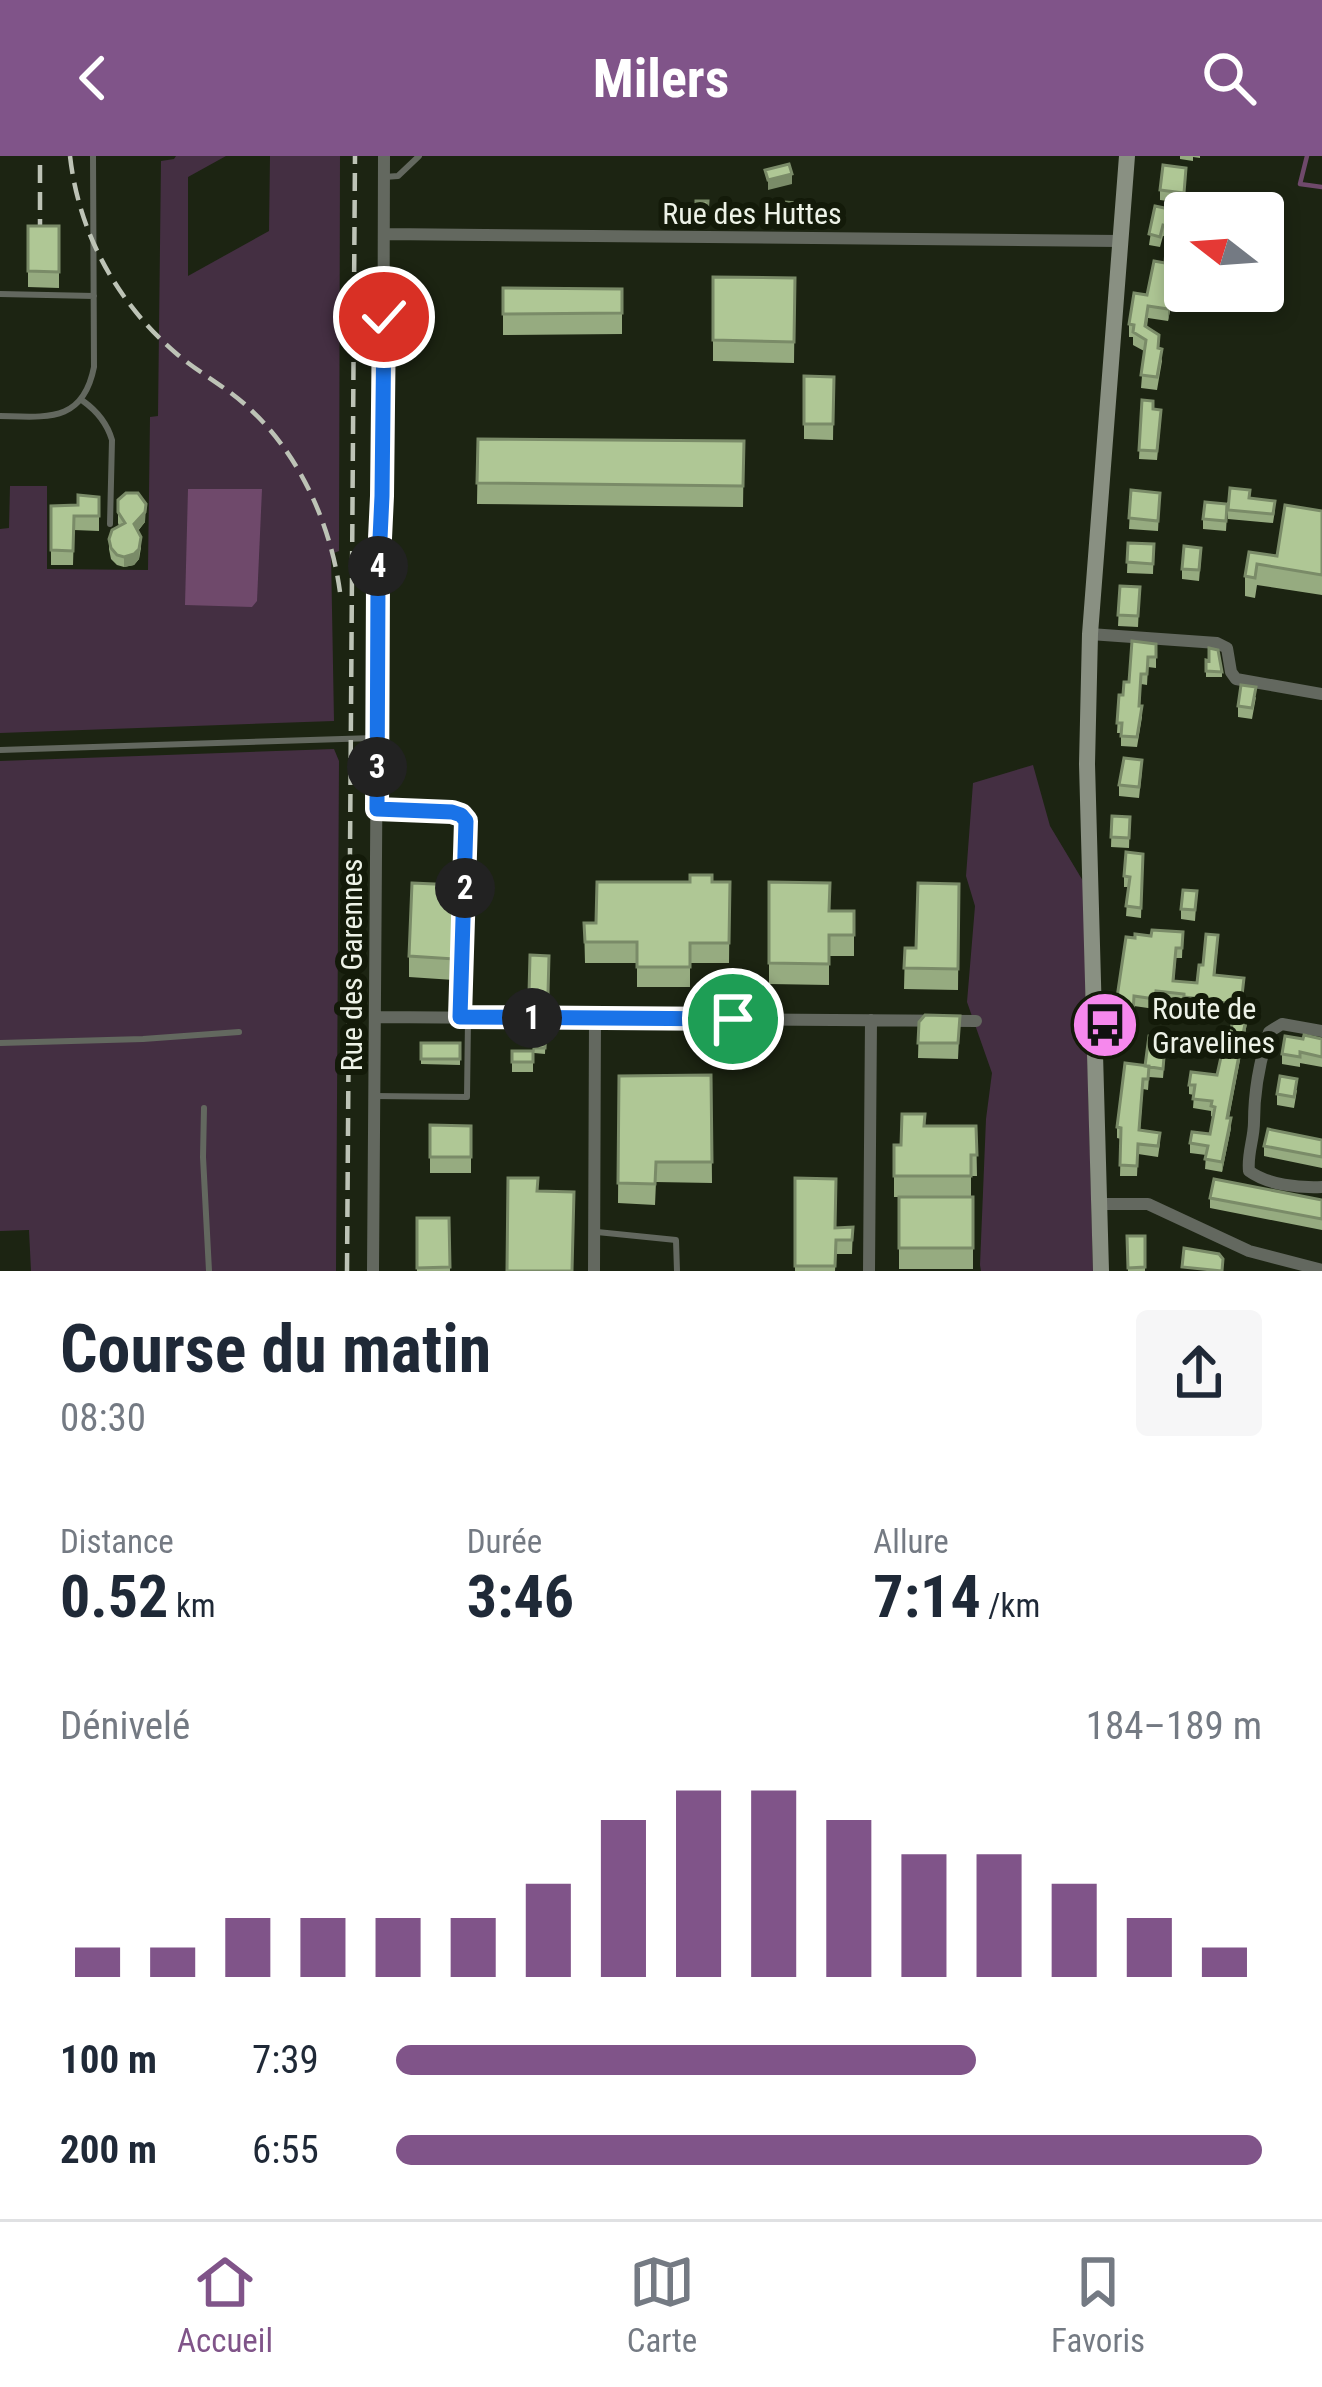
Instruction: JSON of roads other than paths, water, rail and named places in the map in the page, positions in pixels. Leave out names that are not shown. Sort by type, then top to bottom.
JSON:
[{"type":"main road","points":[[1101,1271],[1087,764],[1090,634],[1127,156]]},
{"type":"street","name":"Rue des Garennes","points":[[373,1271],[385,156]]},
{"type":"street","name":"Rue des Huttes","points":[[385,234],[1119,241]]},
{"type":"street","points":[[1090,634],[1217,643],[1227,648],[1236,679],[1322,694]]},
{"type":"street","points":[[375,1017],[976,1021]]},
{"type":"street","points":[[594,1271],[595,1018]]},
{"type":"street","points":[[869,1271],[871,1020]]},
{"type":"street","points":[[1322,1031],[1282,1024],[1269,1032],[1247,1164],[1258,1178],[1322,1187]]},
{"type":"street","points":[[1099,1204],[1148,1204],[1250,1251],[1322,1270]]},
{"type":"lane","points":[[0,416],[48,417],[64,412],[82,400],[91,386],[93,156]]},
{"type":"lane","points":[[384,177],[398,176],[419,156]]},
{"type":"lane","points":[[0,294],[94,296]]},
{"type":"lane","points":[[82,400],[94,409],[112,440],[110,524]]},
{"type":"lane","points":[[98,503],[111,504]]},
{"type":"lane","points":[[0,750],[377,738]]},
{"type":"lane","points":[[374,1096],[466,1097],[466,821],[452,812],[377,809]]},
{"type":"lane","points":[[0,1042],[238,1032]]},
{"type":"lane","points":[[204,1108],[209,1271]]},
{"type":"lane","points":[[594,1232],[676,1240],[677,1271]]},
{"type":"waterway","points":[[1307,156],[1300,184],[1322,187]]},
{"type":"railway","points":[[40,156],[40,237]]},
{"type":"railway","points":[[70,156],[92,240],[137,314],[178,355],[252,411],[299,471],[321,518],[340,592]]},
{"type":"railway","points":[[347,1271],[355,156]]},
{"type":"place","name":"Route de Gravelines","points":[[1105,1025]]}]
